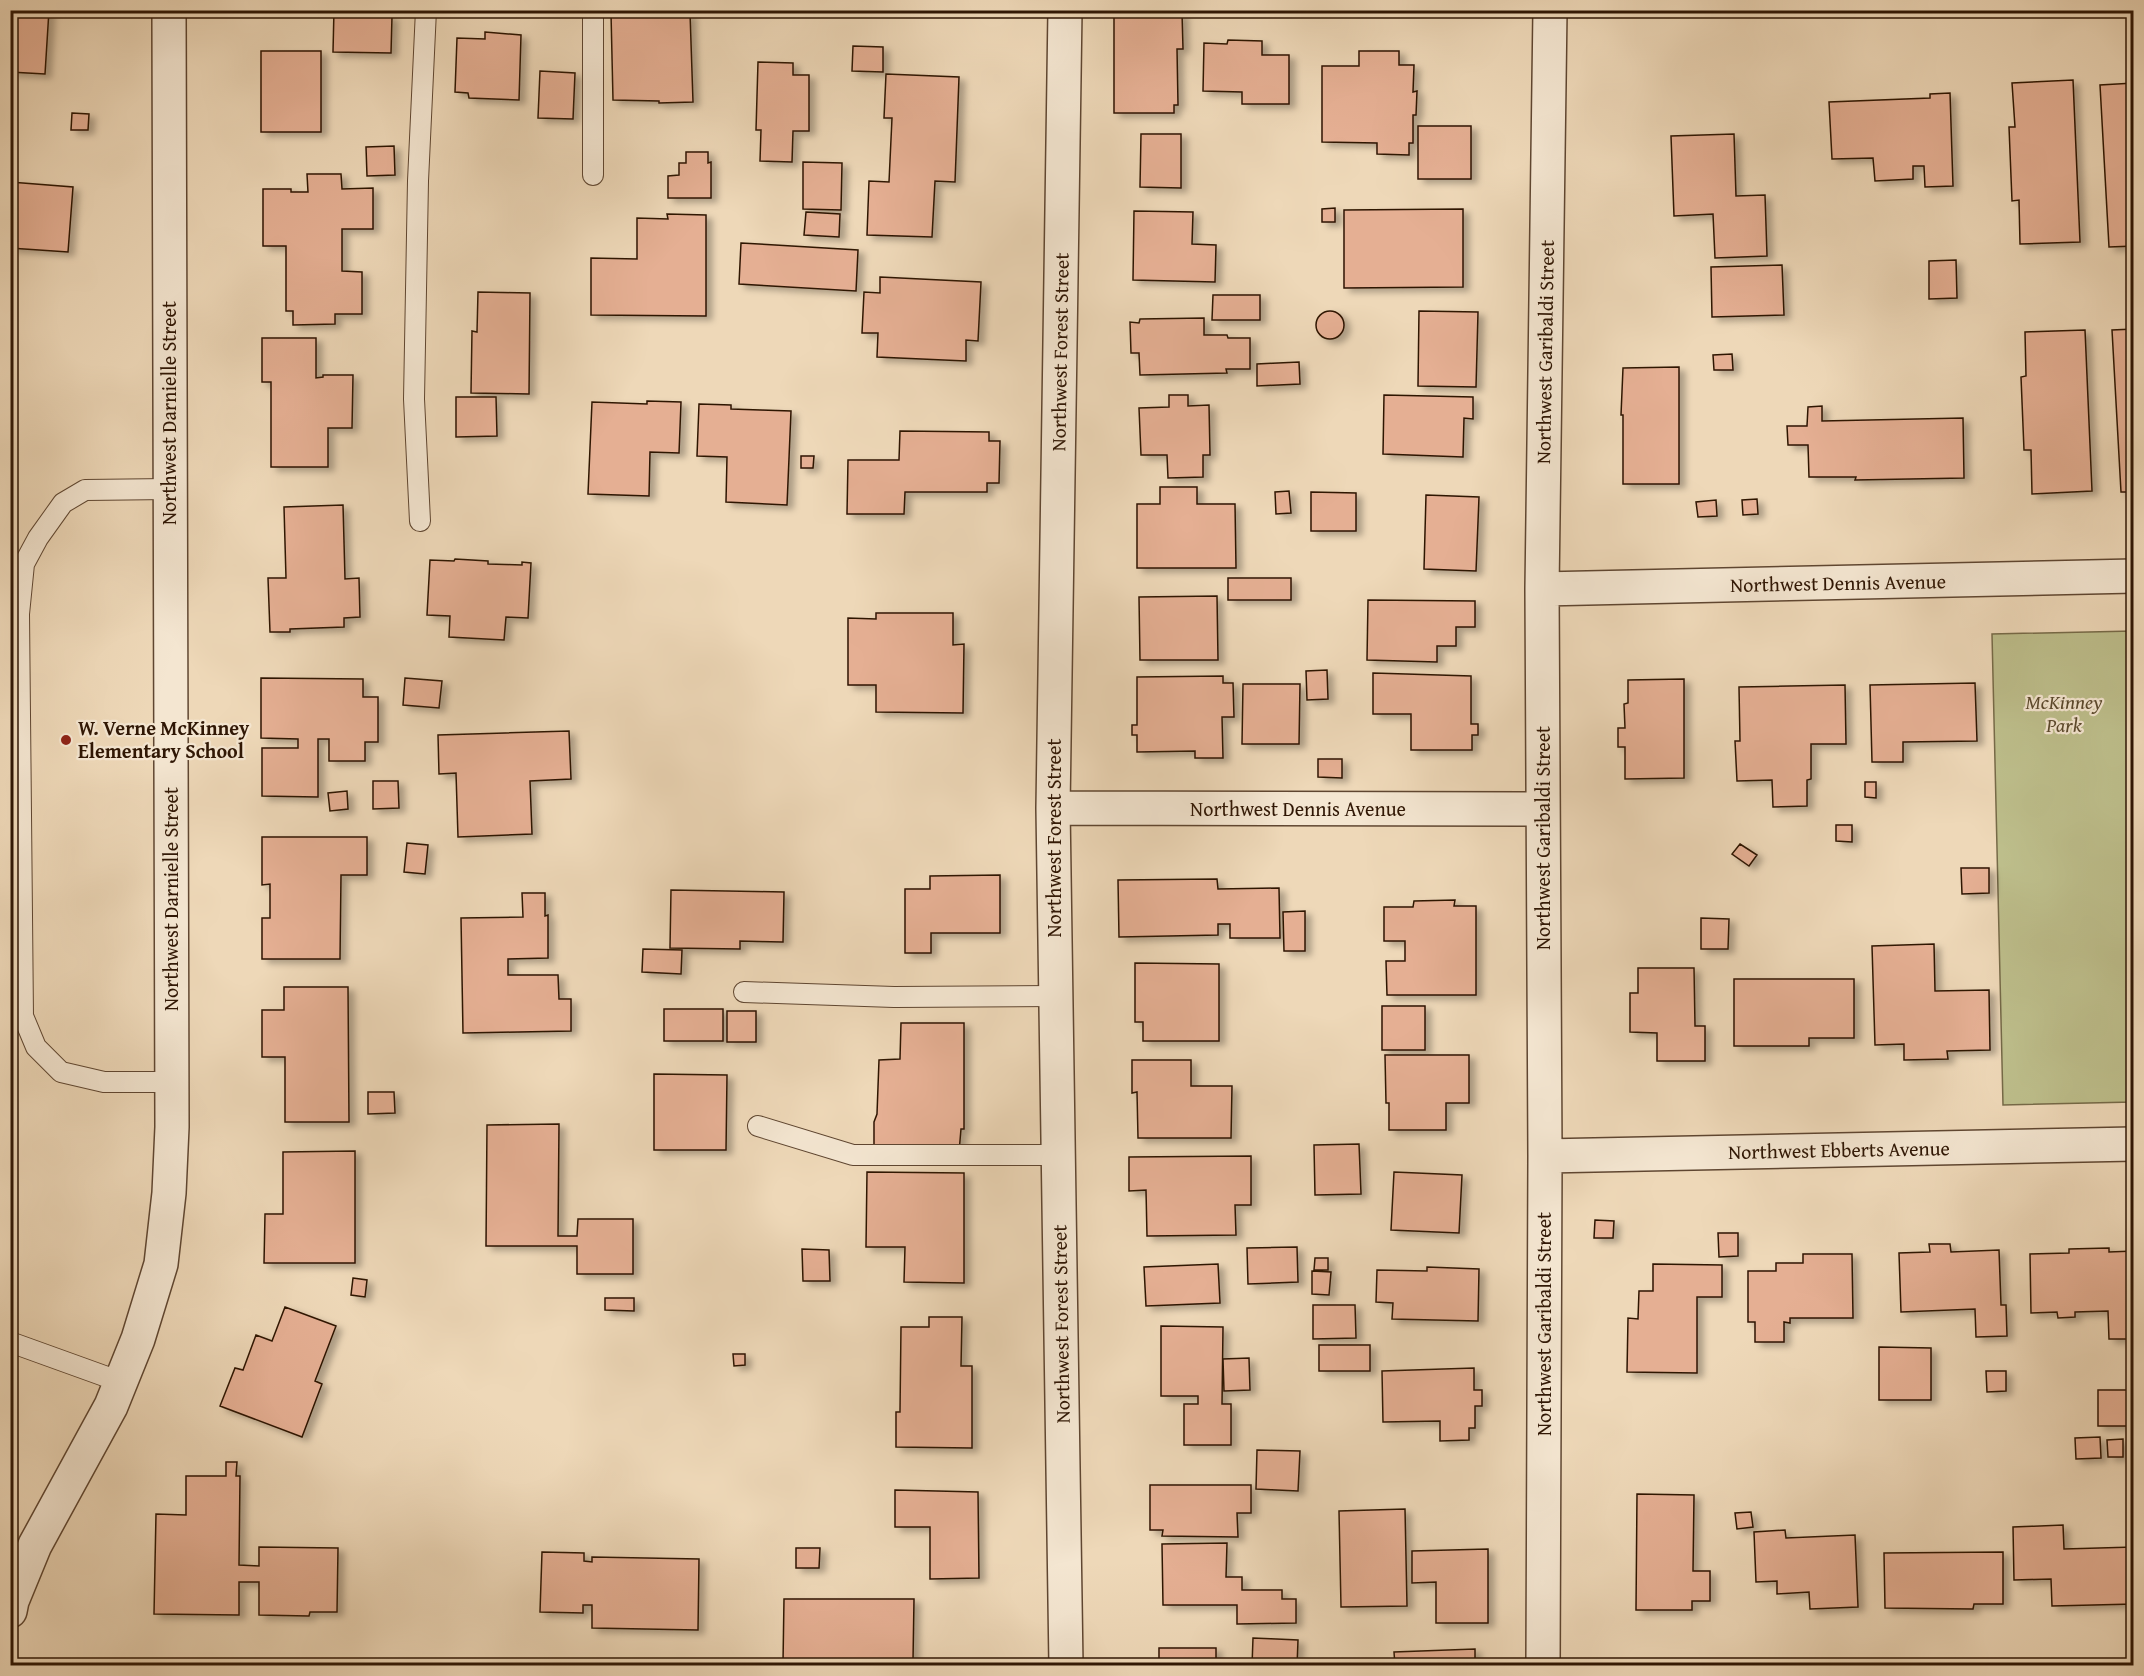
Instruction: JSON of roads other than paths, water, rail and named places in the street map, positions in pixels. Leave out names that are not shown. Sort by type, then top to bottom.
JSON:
[{"type":"street","name":"Northwest Darnielle Street","points":[[10,1611],[23,1540],[111,1406],[138,1339],[161,1264],[169,1193],[172,1082],[169,10]]},
{"type":"street","name":"Northwest Forest Street","points":[[1065,10],[1053,808],[1066,1665]]},
{"type":"street","name":"Northwest Garibaldi Street","points":[[1543,1665],[1545,1156],[1542,589],[1550,10]]},
{"type":"street","name":"Northwest Dennis Avenue","points":[[1542,589],[2133,576]]},
{"type":"street","name":"Northwest Dennis Avenue","points":[[1053,808],[1543,809]]},
{"type":"street","name":"Northwest Ebberts Avenue","points":[[1545,1156],[2133,1144]]},
{"type":"lane","points":[[420,521],[414,399],[418,182],[426,10]]},
{"type":"lane","points":[[593,10],[593,175]]},
{"type":"lane","points":[[169,489],[85,490],[63,503],[38,538],[24,564],[19,614],[23,1016],[36,1047],[61,1072],[104,1082],[172,1082]]},
{"type":"lane","points":[[744,992],[894,997],[1056,996]]},
{"type":"lane","points":[[758,1126],[853,1155],[1058,1155]]},
{"type":"lane","points":[[10,1342],[121,1382]]},
{"type":"place","name":"W. Verne McKinney Elementary School","points":[[66,740]]},
{"type":"park label","name":"McKinney Park","points":[[2064,714]]}]
